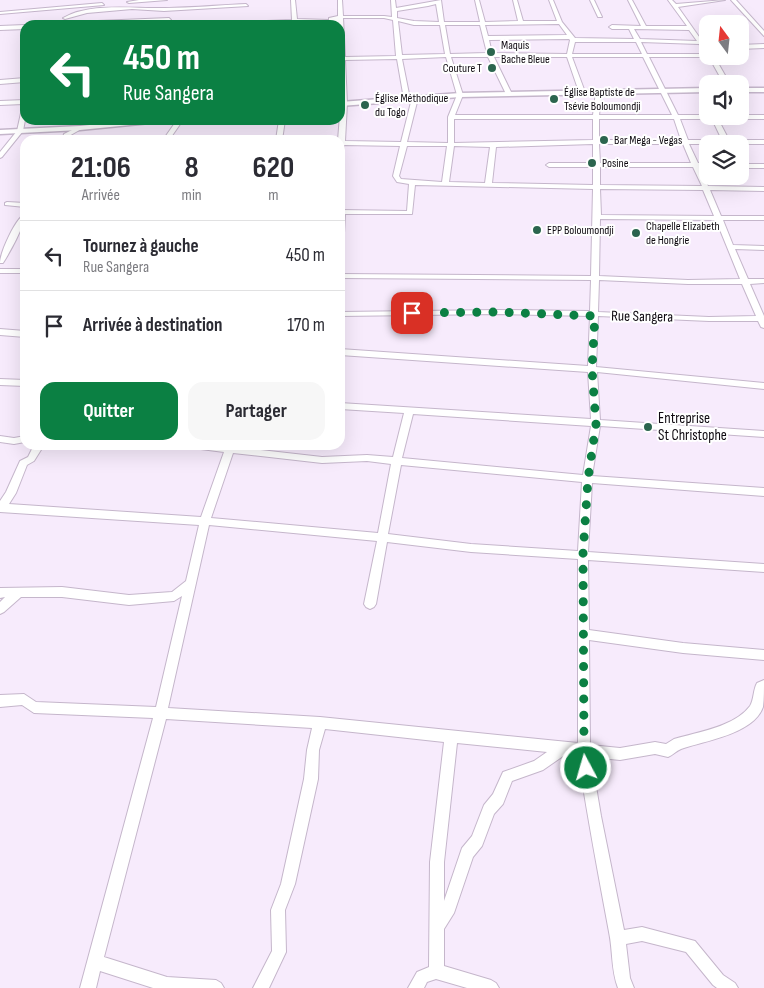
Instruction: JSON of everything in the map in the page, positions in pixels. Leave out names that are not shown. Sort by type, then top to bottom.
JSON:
[{"type":"street","points":[[0,13],[166,0],[169,20]]},
{"type":"street","points":[[293,0],[295,20],[341,20],[384,17],[414,23],[442,24],[560,22]]},
{"type":"street","points":[[340,0],[341,20]]},
{"type":"street","points":[[393,0],[399,57],[411,98],[396,179],[412,183],[764,189]]},
{"type":"street","points":[[393,10],[428,5],[439,0],[447,55],[460,95],[451,117],[452,135],[444,183]]},
{"type":"street","points":[[477,0],[481,24],[490,54],[509,94]]},
{"type":"street","points":[[514,0],[521,23]]},
{"type":"street","points":[[551,0],[560,22],[572,39],[569,54],[582,92]]},
{"type":"street","points":[[592,0],[600,16]]},
{"type":"street","points":[[630,0],[644,27]]},
{"type":"street","points":[[670,0],[699,38]]},
{"type":"street","points":[[674,6],[723,0]]},
{"type":"street","points":[[733,0],[764,34]]},
{"type":"street","points":[[60,20],[103,10],[168,9],[246,3],[244,20]]},
{"type":"street","points":[[65,18],[63,13],[71,6]]},
{"type":"street","points":[[0,28],[20,27]]},
{"type":"street","points":[[612,27],[690,28]]},
{"type":"street","points":[[631,27],[676,117],[684,143],[716,217],[732,247],[743,280],[763,320]]},
{"type":"street","points":[[485,38],[699,43]]},
{"type":"street","points":[[749,47],[764,46]]},
{"type":"street","points":[[345,59],[490,54],[699,56]]},
{"type":"street","points":[[0,82],[20,80]]},
{"type":"street","points":[[345,104],[460,95],[699,90]]},
{"type":"street","points":[[749,90],[764,90]]},
{"type":"street","points":[[599,92],[596,117],[598,186],[592,369],[596,424],[588,479],[583,554],[584,750],[594,816],[618,938],[622,978],[626,988]]},
{"type":"street","points":[[0,103],[20,103]]},
{"type":"street","points":[[451,117],[699,117]]},
{"type":"street","points":[[749,117],[764,117]]},
{"type":"street","points":[[0,156],[20,132],[21,125]]},
{"type":"street","points":[[0,132],[110,125]]},
{"type":"street","points":[[66,135],[80,128]]},
{"type":"street","points":[[345,143],[493,145],[596,142],[699,143]]},
{"type":"street","points":[[749,142],[764,142]]},
{"type":"street","points":[[488,184],[493,145]]},
{"type":"street","points":[[548,165],[699,165]]},
{"type":"street","points":[[749,166],[764,166]]},
{"type":"street","points":[[345,212],[410,213],[412,183]]},
{"type":"street","points":[[7,204],[20,205]]},
{"type":"street","points":[[597,217],[764,218]]},
{"type":"street","points":[[0,261],[9,248],[20,222]]},
{"type":"street","points":[[732,247],[764,248]]},
{"type":"street","points":[[0,271],[20,271]]},
{"type":"street","points":[[345,276],[595,278],[688,282],[764,281]]},
{"type":"street","name":"Rue Sangera","points":[[345,314],[498,312],[763,320]]},
{"type":"street","points":[[0,332],[20,334]]},
{"type":"street","points":[[345,352],[592,369],[764,386]]},
{"type":"street","points":[[0,382],[20,383]]},
{"type":"street","points":[[345,406],[764,434]]},
{"type":"street","points":[[370,604],[397,460],[409,412]]},
{"type":"street","points":[[0,439],[20,440]]},
{"type":"street","points":[[0,508],[12,493],[24,463],[31,458],[36,450]]},
{"type":"street","points":[[88,988],[161,713],[205,521],[230,450]]},
{"type":"street","points":[[246,450],[322,460],[367,458],[397,460],[588,479],[764,492]]},
{"type":"street","points":[[0,508],[205,521],[382,537],[471,548],[583,554],[764,568]]},
{"type":"street","points":[[0,594],[62,592],[129,600],[174,596],[191,583]]},
{"type":"street","points":[[0,609],[18,592]]},
{"type":"street","points":[[583,634],[683,648],[764,655]]},
{"type":"street","points":[[0,701],[24,699],[34,707],[320,723],[620,754],[655,748],[668,751],[674,744],[734,727],[757,708],[761,687],[764,685]]},
{"type":"street","points":[[261,988],[279,952],[278,910],[288,884],[311,779],[313,750],[320,723]]},
{"type":"street","points":[[436,971],[437,862],[451,737]]},
{"type":"street","points":[[437,926],[448,913],[452,893],[467,854],[477,841],[489,810],[498,799],[508,776],[538,766],[554,757],[564,748]]},
{"type":"street","points":[[618,938],[642,934],[690,946],[718,980],[730,988]]},
{"type":"street","points":[[95,962],[167,985],[216,988]]},
{"type":"street","points":[[416,988],[422,977],[436,971],[491,988]]},
{"type":"place","name":"Maquis Bache Bleue","points":[[491,52]]},
{"type":"place","name":"Couture T","points":[[492,68]]},
{"type":"place","name":"Église Baptiste de Tsévie Boloumondji","points":[[554,99]]},
{"type":"place","name":"Église Méthodique du Togo","points":[[365,105]]},
{"type":"place","name":"Bar Mega - Vegas","points":[[604,140]]},
{"type":"place","name":"Posine","points":[[592,163]]},
{"type":"place","name":"EPP Boloumondji","points":[[537,230]]},
{"type":"place","name":"Chapelle Elizabeth de Hongrie","points":[[636,233]]},
{"type":"place","name":"Entreprise St Christophe","points":[[648,427]]},
{"type":"route","points":[[412,313],[498,312],[595,316],[592,369],[596,424],[588,479],[583,554],[584,750],[586,768]]}]
